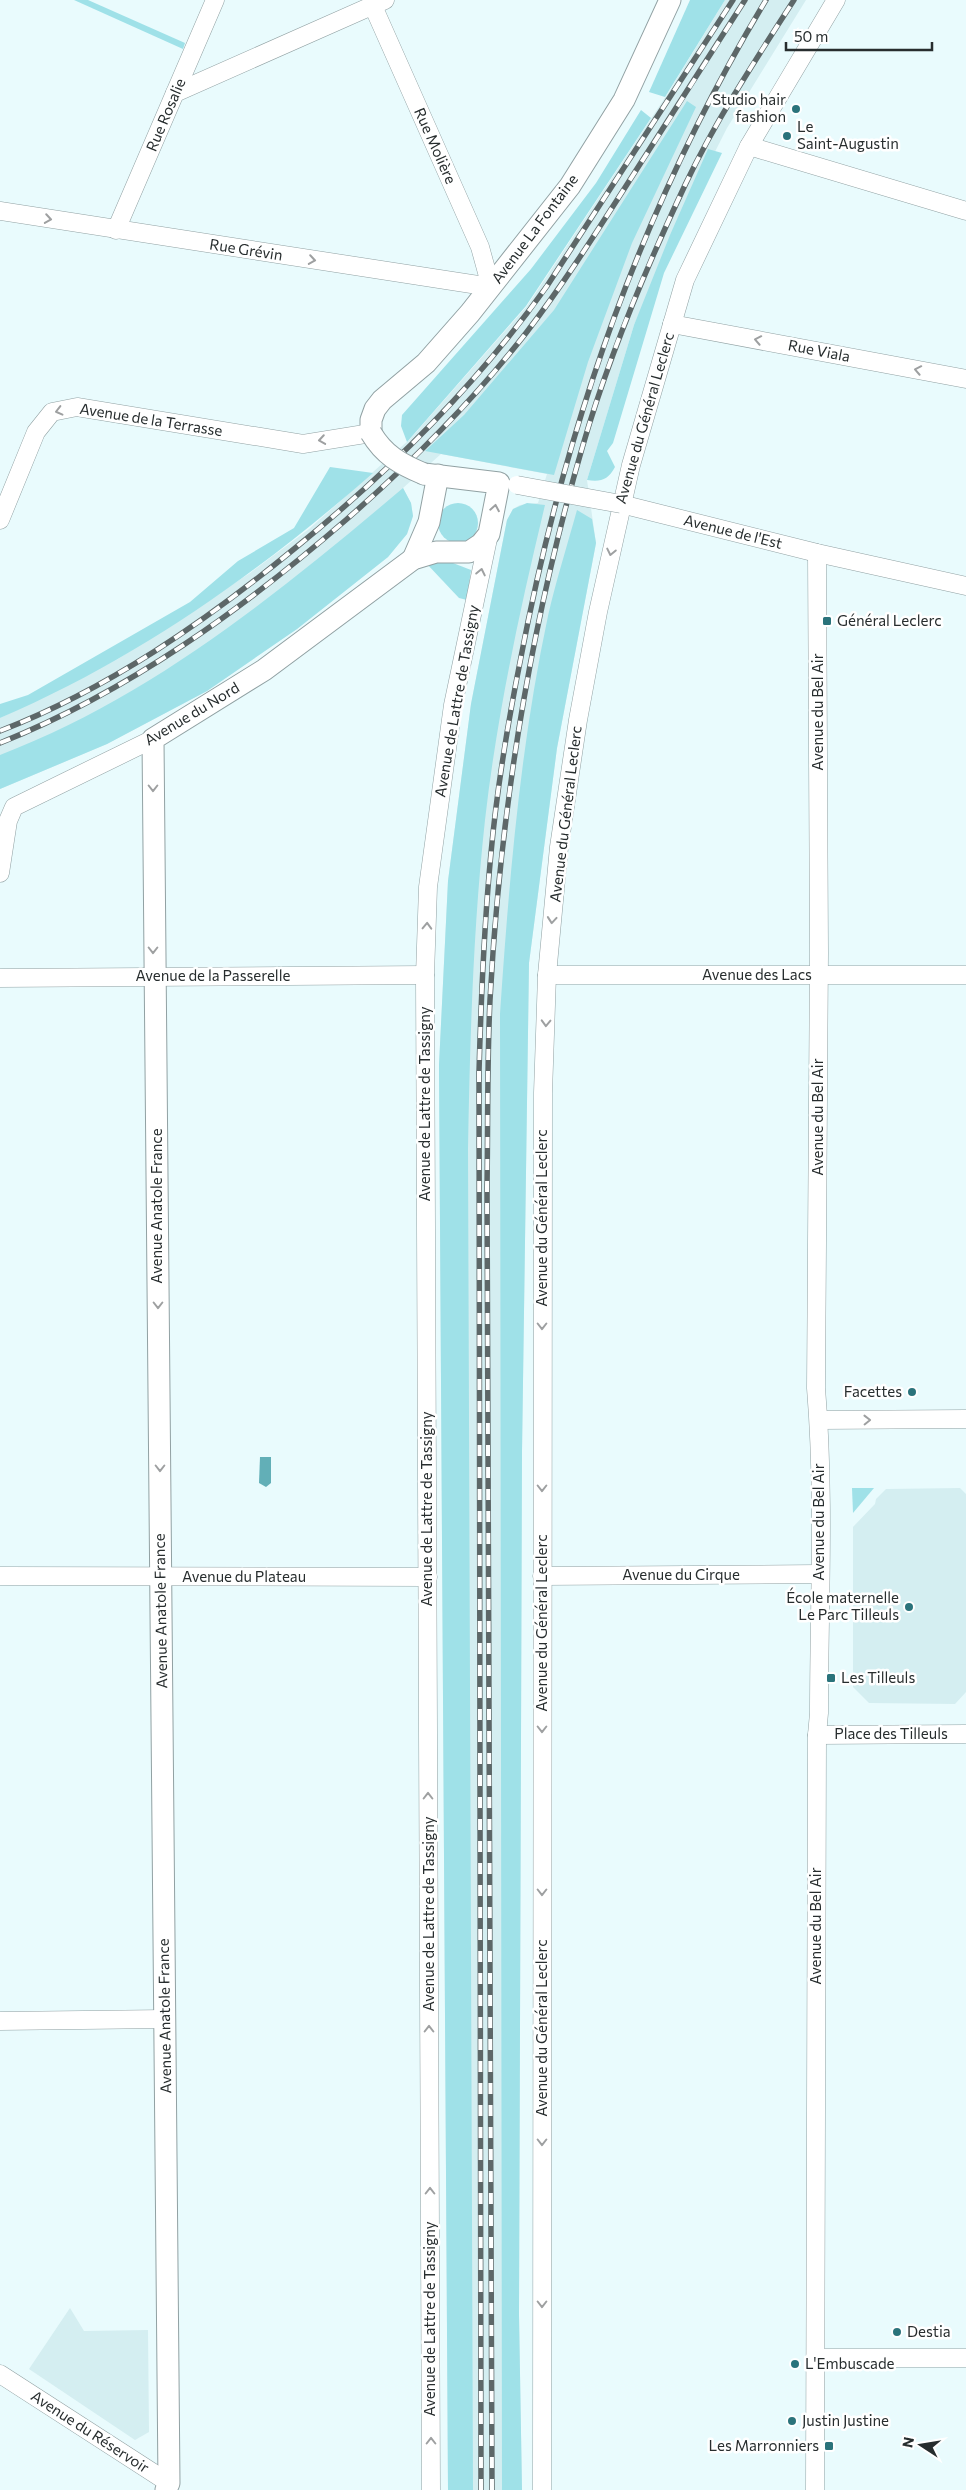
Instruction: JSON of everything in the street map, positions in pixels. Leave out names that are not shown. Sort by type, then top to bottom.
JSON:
[{"type":"street","name":"Rue Rosalie","points":[[116,230],[215,0]]},
{"type":"street","name":"Avenue La Fontaine","points":[[370,433],[374,409],[426,363],[491,287],[570,186],[624,100],[670,0]]},
{"type":"street","name":"Avenue du Général Leclerc","points":[[542,2490],[543,1103],[548,975],[559,847],[578,720],[621,504],[685,280],[749,146],[836,0]]},
{"type":"street","points":[[175,93],[379,3]]},
{"type":"street","name":"Rue Molière","points":[[379,3],[480,247],[491,287]]},
{"type":"street","points":[[749,146],[966,211]]},
{"type":"street","name":"Rue Grévin","points":[[0,211],[491,287]]},
{"type":"street","name":"Rue Viala","points":[[672,324],[966,379]]},
{"type":"street","name":"Avenue de la Terrasse","points":[[0,520],[36,432],[52,412],[77,407],[302,444],[370,433]]},
{"type":"street","points":[[370,433],[379,447],[391,458],[431,474],[508,484],[489,534],[482,544],[469,552],[448,551],[413,559]]},
{"type":"street","points":[[413,559],[428,522],[431,474]]},
{"type":"street","name":"Avenue de l'Est","points":[[508,484],[621,504],[817,553],[966,586]]},
{"type":"street","points":[[428,522],[434,538],[448,551]]},
{"type":"street","name":"Avenue de Lattre de Tassigny","points":[[431,2490],[425,975],[428,887],[453,705],[489,534]]},
{"type":"street","name":"Avenue du Bel Air","points":[[815,2490],[816,1734],[819,1714],[819,1420],[816,1388],[819,975],[817,553]]},
{"type":"street","name":"Avenue du Nord","points":[[0,873],[8,821],[14,806],[153,739],[264,670],[413,559]]},
{"type":"street","name":"Avenue Anatole France","points":[[153,739],[160,1577],[172,2488]]},
{"type":"street","name":"Avenue de la Passerelle","points":[[0,978],[425,975]]},
{"type":"street","name":"Avenue des Lacs","points":[[548,975],[966,975]]},
{"type":"street","points":[[819,1420],[966,1420]]},
{"type":"street","name":"Avenue du Cirque","points":[[542,1576],[819,1574]]},
{"type":"street","name":"Avenue du Plateau","points":[[0,1576],[428,1577]]},
{"type":"street","name":"Place des Tilleuls","points":[[816,1734],[966,1734]]},
{"type":"street","points":[[0,2021],[165,2019]]},
{"type":"street","points":[[815,2358],[966,2358]]},
{"type":"street","name":"Avenue du Réservoir","points":[[0,2374],[172,2488]]},
{"type":"shaded area","points":[[74,0],[88,0],[185,43],[183,49]]},
{"type":"shaded area","points":[[690,0],[725,0],[665,97],[649,92]]},
{"type":"shaded area","points":[[725,0],[806,0],[727,128],[683,215],[634,325],[587,480],[596,543],[557,748],[529,963],[522,1452],[519,2315],[522,2490],[448,2490],[439,1065],[448,881],[471,704],[507,520],[513,509],[520,505],[538,503],[547,474],[441,454],[403,488],[411,503],[413,516],[407,534],[388,557],[297,629],[207,691],[107,744],[0,789],[0,718],[118,659],[250,573],[309,529],[410,439],[527,306],[670,90]]},
{"type":"shaded area","points":[[687,101],[696,107],[632,243],[588,362],[554,475],[425,451],[464,415],[554,310]]},
{"type":"shaded area","points":[[641,110],[651,118],[526,306],[407,442],[401,426],[402,415],[531,269],[596,183]]},
{"type":"shaded area","points":[[708,149],[722,153],[664,273],[613,443],[607,451],[615,467],[610,475],[604,479],[596,481],[587,480],[634,325],[670,235]]},
{"type":"shaded area","points":[[330,467],[373,473],[287,544],[196,610],[101,669],[51,695],[0,718],[0,704],[28,695],[190,602],[238,561],[294,528]]},
{"type":"shaded area","points":[[403,488],[411,503],[413,516],[407,534],[388,557],[297,629],[207,691],[107,744],[0,789],[0,755],[56,731],[110,703],[212,639],[262,603]]},
{"type":"shaded area","points":[[462,503],[469,506],[475,512],[478,523],[477,531],[469,540],[462,543],[454,543],[447,540],[439,531],[438,519],[441,512],[450,504]]},
{"type":"shaded area","points":[[527,503],[545,505],[510,662],[490,780],[478,902],[471,1026],[468,1149],[473,2490],[448,2490],[439,1065],[448,881],[471,704],[507,520],[513,509]]},
{"type":"shaded area","points":[[577,510],[592,519],[596,543],[557,748],[529,963],[522,1452],[519,2315],[522,2490],[502,2490],[500,1014],[517,814],[530,715],[548,616]]},
{"type":"shaded area","points":[[440,558],[471,570],[467,600],[459,598],[426,563]]},
{"type":"shaded area","points":[[260,1457],[271,1457],[271,1483],[266,1487],[259,1483]]},
{"type":"shaded area","points":[[852,1488],[874,1488],[853,1513]]},
{"type":"shaded area","name":"École maternelle Le Parc Tilleuls","points":[[960,1488],[966,1494],[966,1692],[955,1704],[869,1703],[853,1687],[853,1527],[875,1504],[876,1499],[886,1489]]},
{"type":"shaded area","points":[[70,2308],[84,2331],[148,2330],[149,2432],[135,2440],[29,2369]]},
{"type":"railway","points":[[0,731],[79,695],[154,652],[190,628],[294,549],[397,458],[461,393],[520,323],[547,286],[733,0]]},
{"type":"railway","points":[[0,743],[94,699],[182,646],[267,585],[307,553],[347,519],[418,453],[463,407],[506,358],[578,261],[745,0]]},
{"type":"railway","points":[[481,2490],[479,1072],[485,935],[493,828],[512,706],[539,571],[561,485],[586,401],[614,318],[646,236],[682,155],[722,77],[766,0]]},
{"type":"railway","points":[[492,2490],[487,1187],[490,1000],[501,859],[520,720],[533,651],[564,513],[604,378],[643,280],[698,159],[737,90],[794,0]]},
{"type":"place","name":"Studio hair fashion","points":[[796,109]]},
{"type":"place","name":"Le Saint-Augustin","points":[[787,136]]},
{"type":"place","name":"Général Leclerc","points":[[827,621]]},
{"type":"place","name":"Facettes","points":[[912,1392]]},
{"type":"place","name":"École maternelle Le Parc Tilleuls","points":[[909,1607]]},
{"type":"place","name":"Les Tilleuls","points":[[831,1678]]},
{"type":"place","name":"Destia","points":[[897,2332]]},
{"type":"place","name":"L'Embuscade","points":[[795,2364]]},
{"type":"place","name":"Justin Justine","points":[[792,2421]]},
{"type":"place","name":"Les Marronniers","points":[[829,2446]]}]
